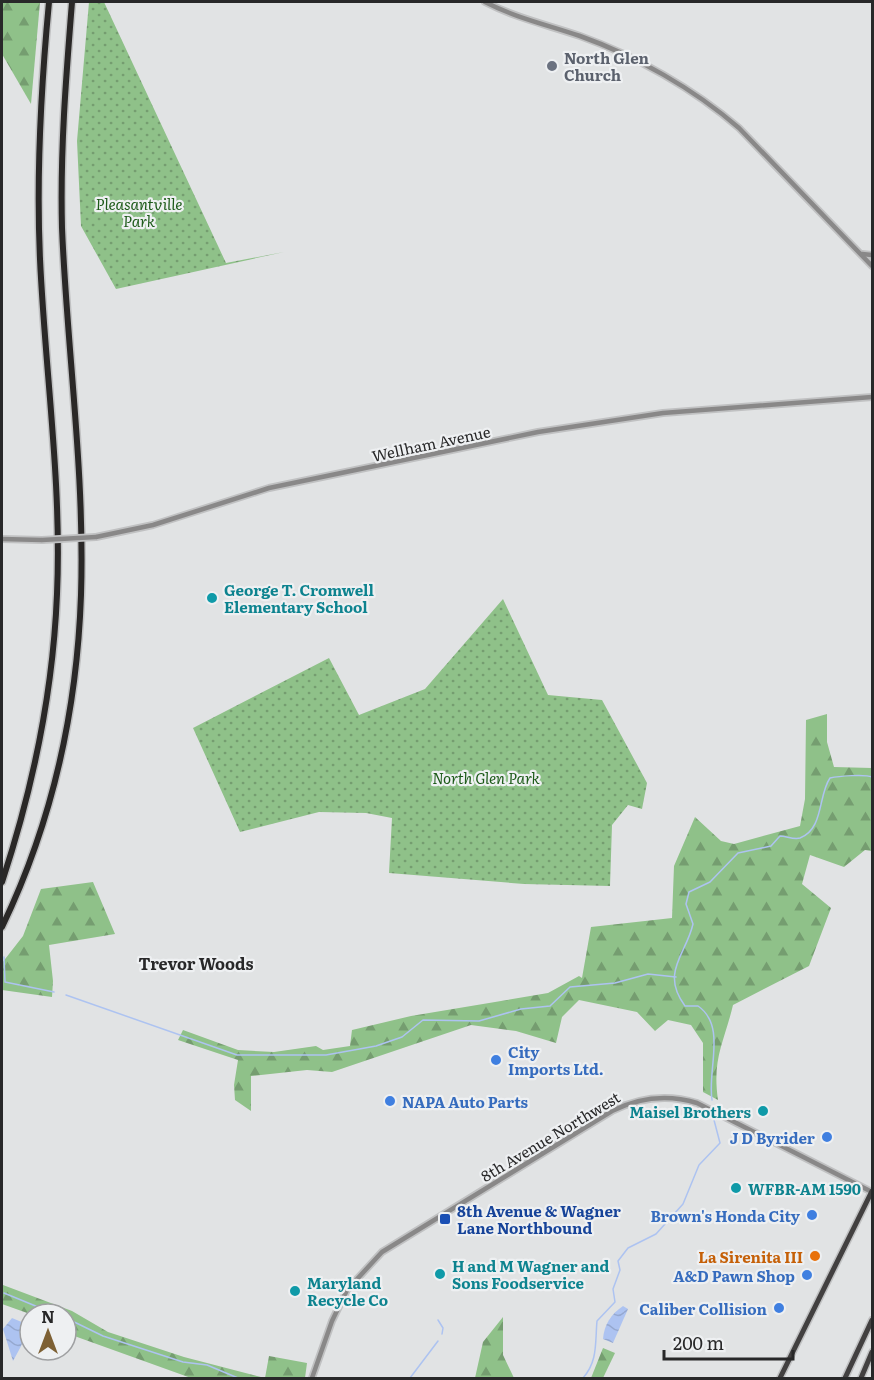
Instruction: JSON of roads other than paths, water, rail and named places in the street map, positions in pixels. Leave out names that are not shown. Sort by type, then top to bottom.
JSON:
[{"type":"highway","points":[[2,882],[27,799],[41,739],[56,614],[57,527],[38,192],[39,122],[49,2]]},
{"type":"highway","points":[[2,927],[33,858],[49,805],[64,745],[77,655],[81,528],[62,193],[64,104],[72,2]]},
{"type":"main road","points":[[780,1378],[872,1192]]},
{"type":"main road","points":[[845,1378],[873,1320]]},
{"type":"main road","points":[[861,1378],[873,1352]]},
{"type":"street","points":[[485,2],[517,17],[582,37],[631,58],[718,110],[739,128],[873,266]]},
{"type":"street","points":[[862,254],[873,255]]},
{"type":"street","name":"Wellham Avenue","points":[[2,538],[42,540],[96,537],[144,527],[273,488],[538,432],[663,413],[873,397]]},
{"type":"street","name":"8th Avenue Northwest","points":[[312,1378],[332,1321],[347,1290],[382,1252],[612,1111],[635,1101],[668,1097],[697,1103],[872,1192]]},
{"type":"water","points":[[623,1306],[628,1309],[613,1343],[603,1339],[609,1320]]},
{"type":"water","points":[[12,1318],[18,1320],[18,1352],[13,1361],[3,1329]]},
{"type":"waterway","points":[[712,1100],[714,1049],[712,1025],[707,1015],[698,1006],[685,1006],[675,983],[677,964],[693,924],[686,904],[689,892],[710,882],[738,853],[771,846],[780,836],[800,838],[808,834],[817,820],[830,778],[858,775],[872,777]]},
{"type":"waterway","points":[[4,957],[5,982],[54,992]]},
{"type":"waterway","points":[[66,995],[237,1055],[326,1055],[376,1046],[402,1037],[423,1020],[479,1021],[521,1009],[550,1006],[570,987],[615,983],[648,974],[676,977]]},
{"type":"waterway","points":[[583,1378],[593,1358],[597,1321],[615,1302],[613,1289],[620,1270],[618,1261],[628,1248],[656,1234],[683,1204],[699,1165],[720,1143],[714,1120]]},
{"type":"waterway","points":[[4,1293],[26,1302]]},
{"type":"waterway","points":[[438,1320],[443,1328],[442,1334]]},
{"type":"waterway","points":[[78,1324],[103,1336],[183,1362],[207,1365],[238,1378]]},
{"type":"waterway","points":[[410,1378],[438,1341]]},
{"type":"place","name":"North Glen Church","points":[[552,66]]},
{"type":"place","name":"George T. Cromwell Elementary School","points":[[212,598]]},
{"type":"place","name":"City Imports Ltd.","points":[[496,1060]]},
{"type":"place","name":"NAPA Auto Parts","points":[[390,1101]]},
{"type":"place","name":"Maisel Brothers","points":[[763,1111]]},
{"type":"place","name":"J D Byrider","points":[[827,1137]]},
{"type":"place","name":"WFBR-AM 1590","points":[[736,1188]]},
{"type":"place","name":"Brown's Honda City","points":[[812,1215]]},
{"type":"place","name":"8th Avenue & Wagner Lane Northbound","points":[[445,1219]]},
{"type":"place","name":"La Sirenita III","points":[[815,1256]]},
{"type":"place","name":"H and M Wagner and Sons Foodservice","points":[[440,1274]]},
{"type":"place","name":"A&D Pawn Shop","points":[[807,1275]]},
{"type":"place","name":"Maryland Recycle Co","points":[[295,1291]]},
{"type":"place","name":"Caliber Collision","points":[[779,1308]]},
{"type":"district","name":"Trevor Woods","points":[[196,963]]},
{"type":"park label","name":"Pleasantville Park","points":[[139,212]]},
{"type":"park label","name":"North Glen Park","points":[[486,777]]}]
